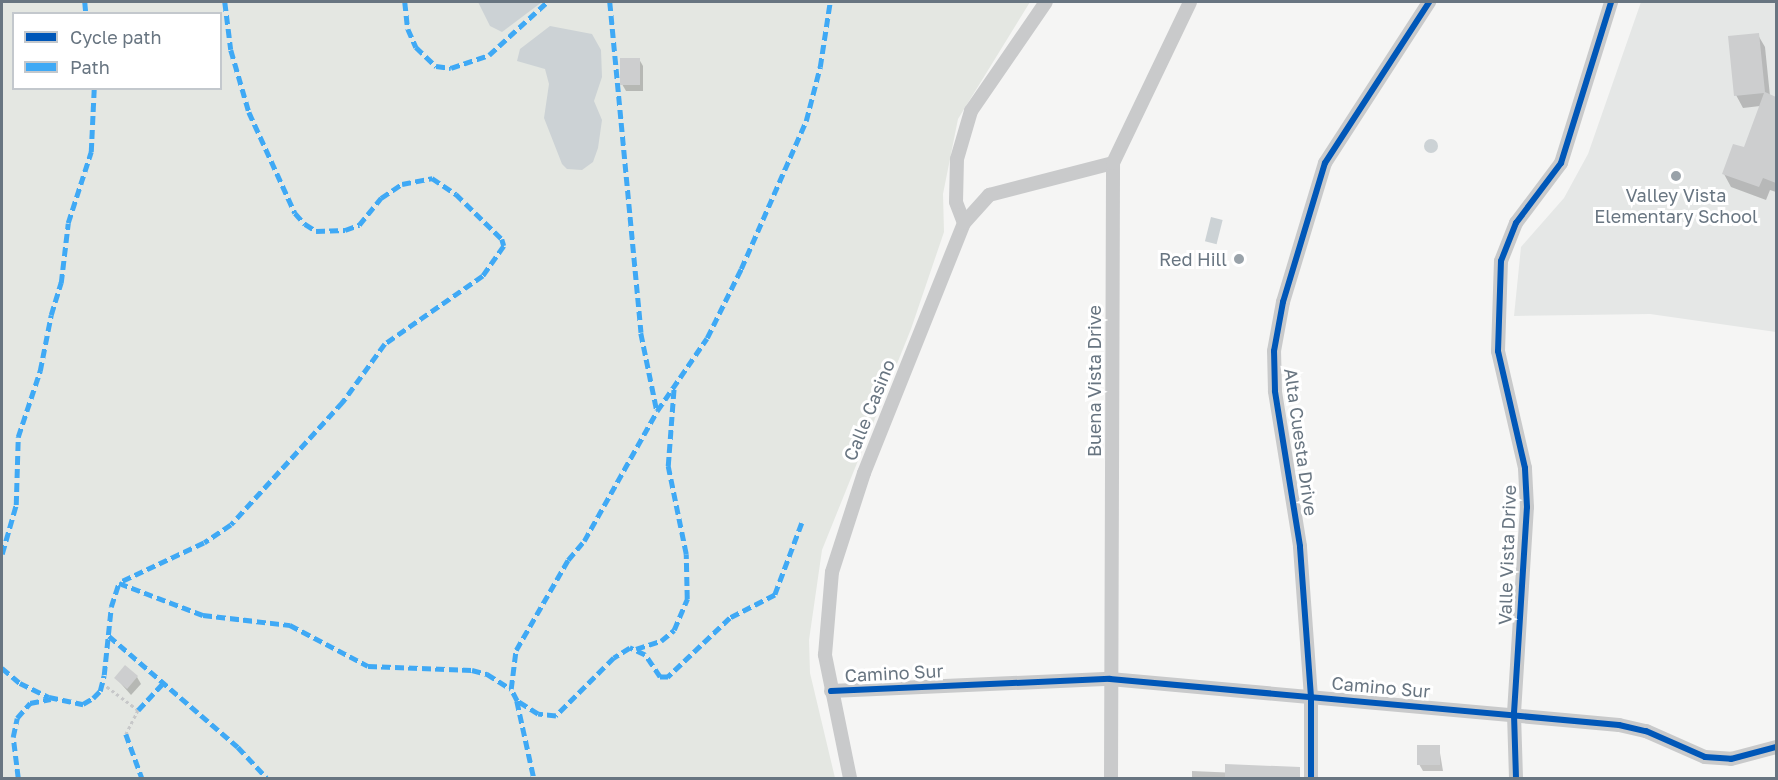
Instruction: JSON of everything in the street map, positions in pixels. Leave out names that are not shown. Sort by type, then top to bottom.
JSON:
[{"type":"street","points":[[964,223],[956,201],[957,159],[971,111],[1046,2]]},
{"type":"street","name":"Buena Vista Drive","points":[[1111,778],[1113,163],[1190,2]]},
{"type":"street","name":"Alta Cuesta Drive","points":[[1311,778],[1311,697],[1300,546],[1275,391],[1274,351],[1283,302],[1325,163],[1429,2]]},
{"type":"street","name":"Valle Vista Drive","points":[[1516,778],[1514,713],[1527,507],[1525,468],[1498,351],[1501,261],[1516,223],[1562,163],[1611,2]]},
{"type":"street","name":"Calle Casino","points":[[850,778],[825,656],[826,611],[840,539],[964,223],[989,195],[1113,163]]},
{"type":"street","name":"Camino Sur","points":[[831,691],[1110,679],[1514,713],[1646,731],[1705,757],[1731,759],[1776,747]]},
{"type":"path","points":[[102,683],[138,710],[126,734]]},
{"type":"shaded area","points":[[2,2],[1030,2],[958,119],[943,194],[944,232],[911,329],[822,550],[809,640],[810,673],[835,778],[2,778]]},
{"type":"shaded area","points":[[478,2],[542,2],[502,32],[490,26]]},
{"type":"shaded area","name":"Valley Vista Elementary School","points":[[1641,2],[1776,2],[1776,332],[1650,314],[1514,316],[1521,247],[1564,198],[1588,154]]},
{"type":"shaded area","points":[[550,26],[592,34],[601,50],[602,77],[594,101],[602,120],[598,148],[593,162],[582,170],[567,169],[562,164],[544,118],[549,84],[545,69],[517,61],[520,49]]},
{"type":"shaded area","points":[[1431,139],[1436,141],[1438,146],[1436,151],[1431,153],[1426,151],[1424,146],[1426,141]]},
{"type":"shaded area","points":[[1211,217],[1223,220],[1217,244],[1205,241]]},
{"type":"building","points":[[1759,33],[1765,92],[1776,97],[1776,183],[1763,178],[1759,187],[1722,174],[1733,144],[1744,147],[1764,93],[1734,96],[1728,36]]},
{"type":"building","points":[[620,58],[640,58],[640,85],[620,85]]},
{"type":"building","points":[[125,665],[138,676],[127,689],[114,678]]},
{"type":"building","points":[[1417,745],[1440,745],[1440,765],[1417,765]]},
{"type":"building","points":[[1225,764],[1300,767],[1300,778],[1225,778]]},
{"type":"marked path","points":[[85,2],[86,12]]},
{"type":"marked path","points":[[225,2],[231,50],[249,112],[295,213],[305,224],[316,231],[345,230],[359,225],[381,198],[402,184],[432,178],[456,194],[502,239],[504,246],[483,276],[385,344],[343,402],[231,525],[204,543],[119,583],[203,615],[290,625],[368,666],[472,670],[487,674],[511,689]]},
{"type":"marked path","points":[[405,2],[408,29],[416,47],[436,66],[451,68],[489,55],[547,2]]},
{"type":"marked path","points":[[610,2],[641,333],[657,411]]},
{"type":"marked path","points":[[802,523],[775,595],[730,618],[668,677],[660,677],[645,655],[630,648],[614,658],[556,716],[538,714],[517,701],[511,689],[516,650],[568,560],[584,541],[657,411],[707,338],[741,269],[806,121],[820,67],[830,2]]},
{"type":"marked path","points":[[2,554],[16,505],[18,437],[40,371],[51,315],[61,283],[68,223],[91,152],[94,90]]},
{"type":"marked path","points":[[636,649],[661,641],[674,630],[687,599],[686,554],[668,466],[674,387]]},
{"type":"marked path","points":[[2,668],[20,683],[49,697],[83,704],[93,698],[100,691],[104,675],[111,607],[119,583]]},
{"type":"marked path","points":[[109,636],[238,747],[267,778]]},
{"type":"marked path","points":[[138,710],[162,684]]},
{"type":"marked path","points":[[18,778],[13,737],[17,718],[30,703],[51,699]]},
{"type":"marked path","points":[[517,701],[534,778]]},
{"type":"marked path","points":[[126,734],[142,778]]},
{"type":"cycle path","points":[[1311,778],[1311,697],[1300,546],[1275,391],[1274,351],[1283,302],[1325,163],[1429,2]]},
{"type":"cycle path","points":[[1516,778],[1514,713],[1527,507],[1525,468],[1498,351],[1501,261],[1516,223],[1561,163],[1611,2]]},
{"type":"cycle path","points":[[831,691],[1110,679],[1619,725],[1646,731],[1705,757],[1731,759],[1776,747]]},
{"type":"place","name":"Valley Vista Elementary School","points":[[1676,176]]},
{"type":"place","name":"Red Hill","points":[[1239,259]]}]
